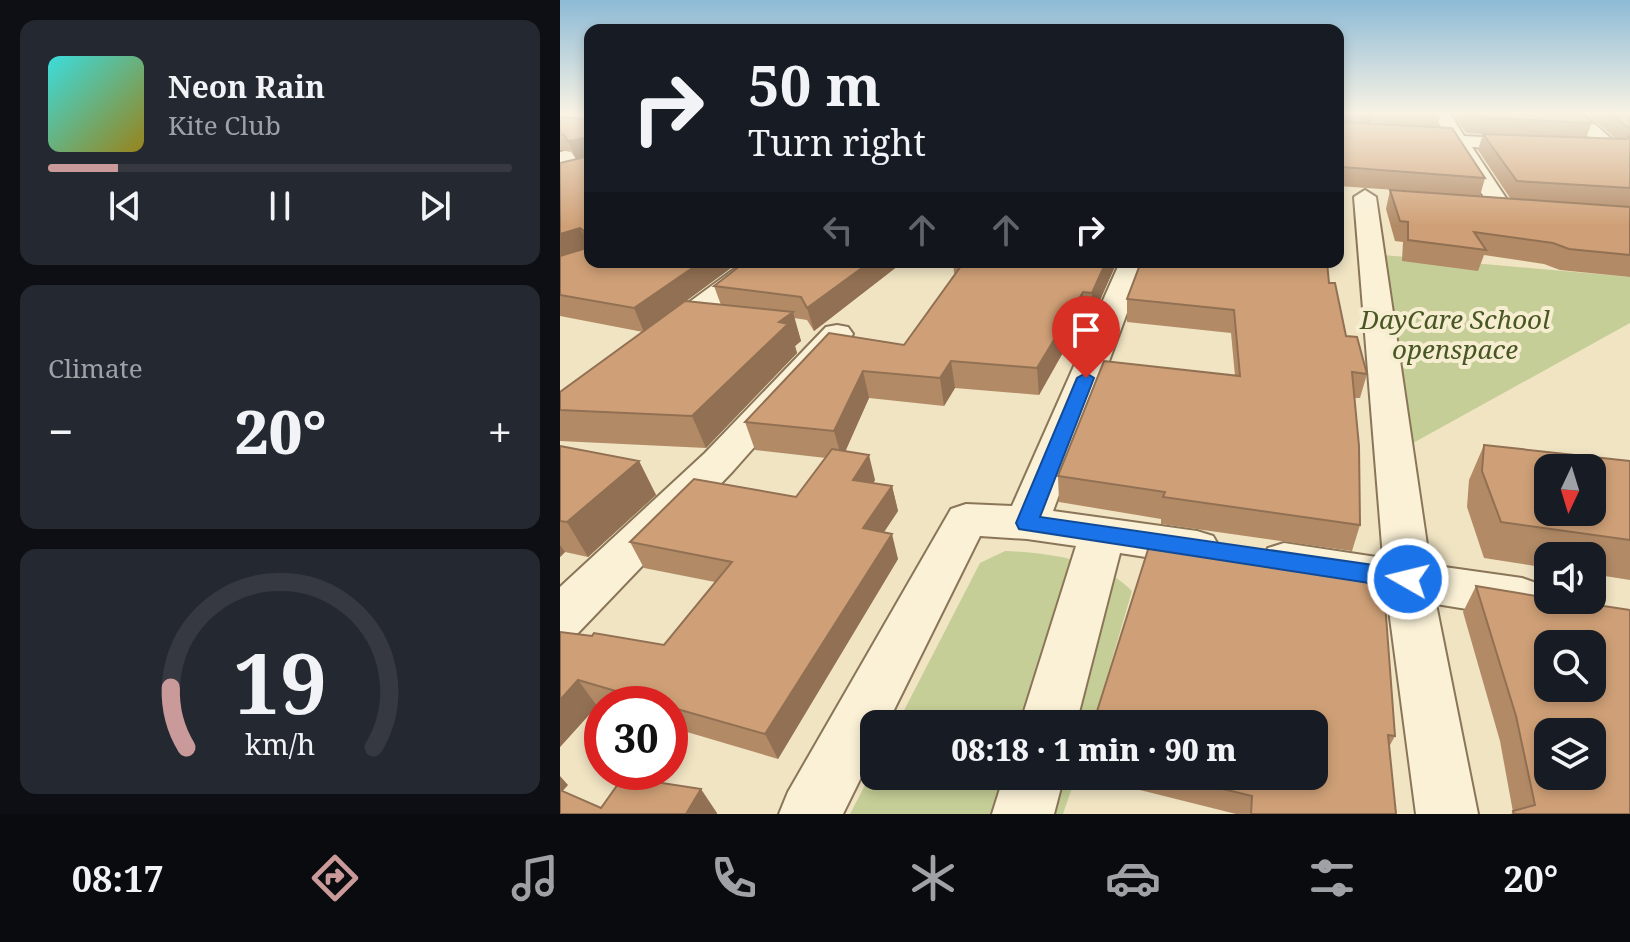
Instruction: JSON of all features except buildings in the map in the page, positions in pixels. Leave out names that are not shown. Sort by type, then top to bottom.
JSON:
[{"type":"main road","points":[[561,162],[584,153]]},
{"type":"main road","points":[[561,162],[584,164]]},
{"type":"street","points":[[1465,150],[1501,207]]},
{"type":"street","points":[[1366,197],[1408,579],[1447,814]]},
{"type":"street","points":[[1471,205],[1530,210]]},
{"type":"street","points":[[642,353],[753,268]]},
{"type":"street","points":[[1027,523],[1131,268]]},
{"type":"street","points":[[689,317],[735,323]]},
{"type":"street","points":[[560,618],[719,462],[837,334]]},
{"type":"street","points":[[810,814],[966,520],[1027,523],[1534,599]]},
{"type":"street","points":[[1052,710],[1102,535]]},
{"type":"street","points":[[1023,814],[1030,790]]},
{"type":"green space","name":"DayCare School openspace","points":[[1372,254],[1630,277],[1630,323],[1395,453]]},
{"type":"green space","points":[[1005,551],[1056,556],[1090,565],[1119,580],[1132,591],[1097,710],[904,710],[980,563]]},
{"type":"green space","points":[[863,790],[1071,790],[1063,814],[850,814]]},
{"type":"route","points":[[1086,378],[1027,523],[1408,579]]}]
